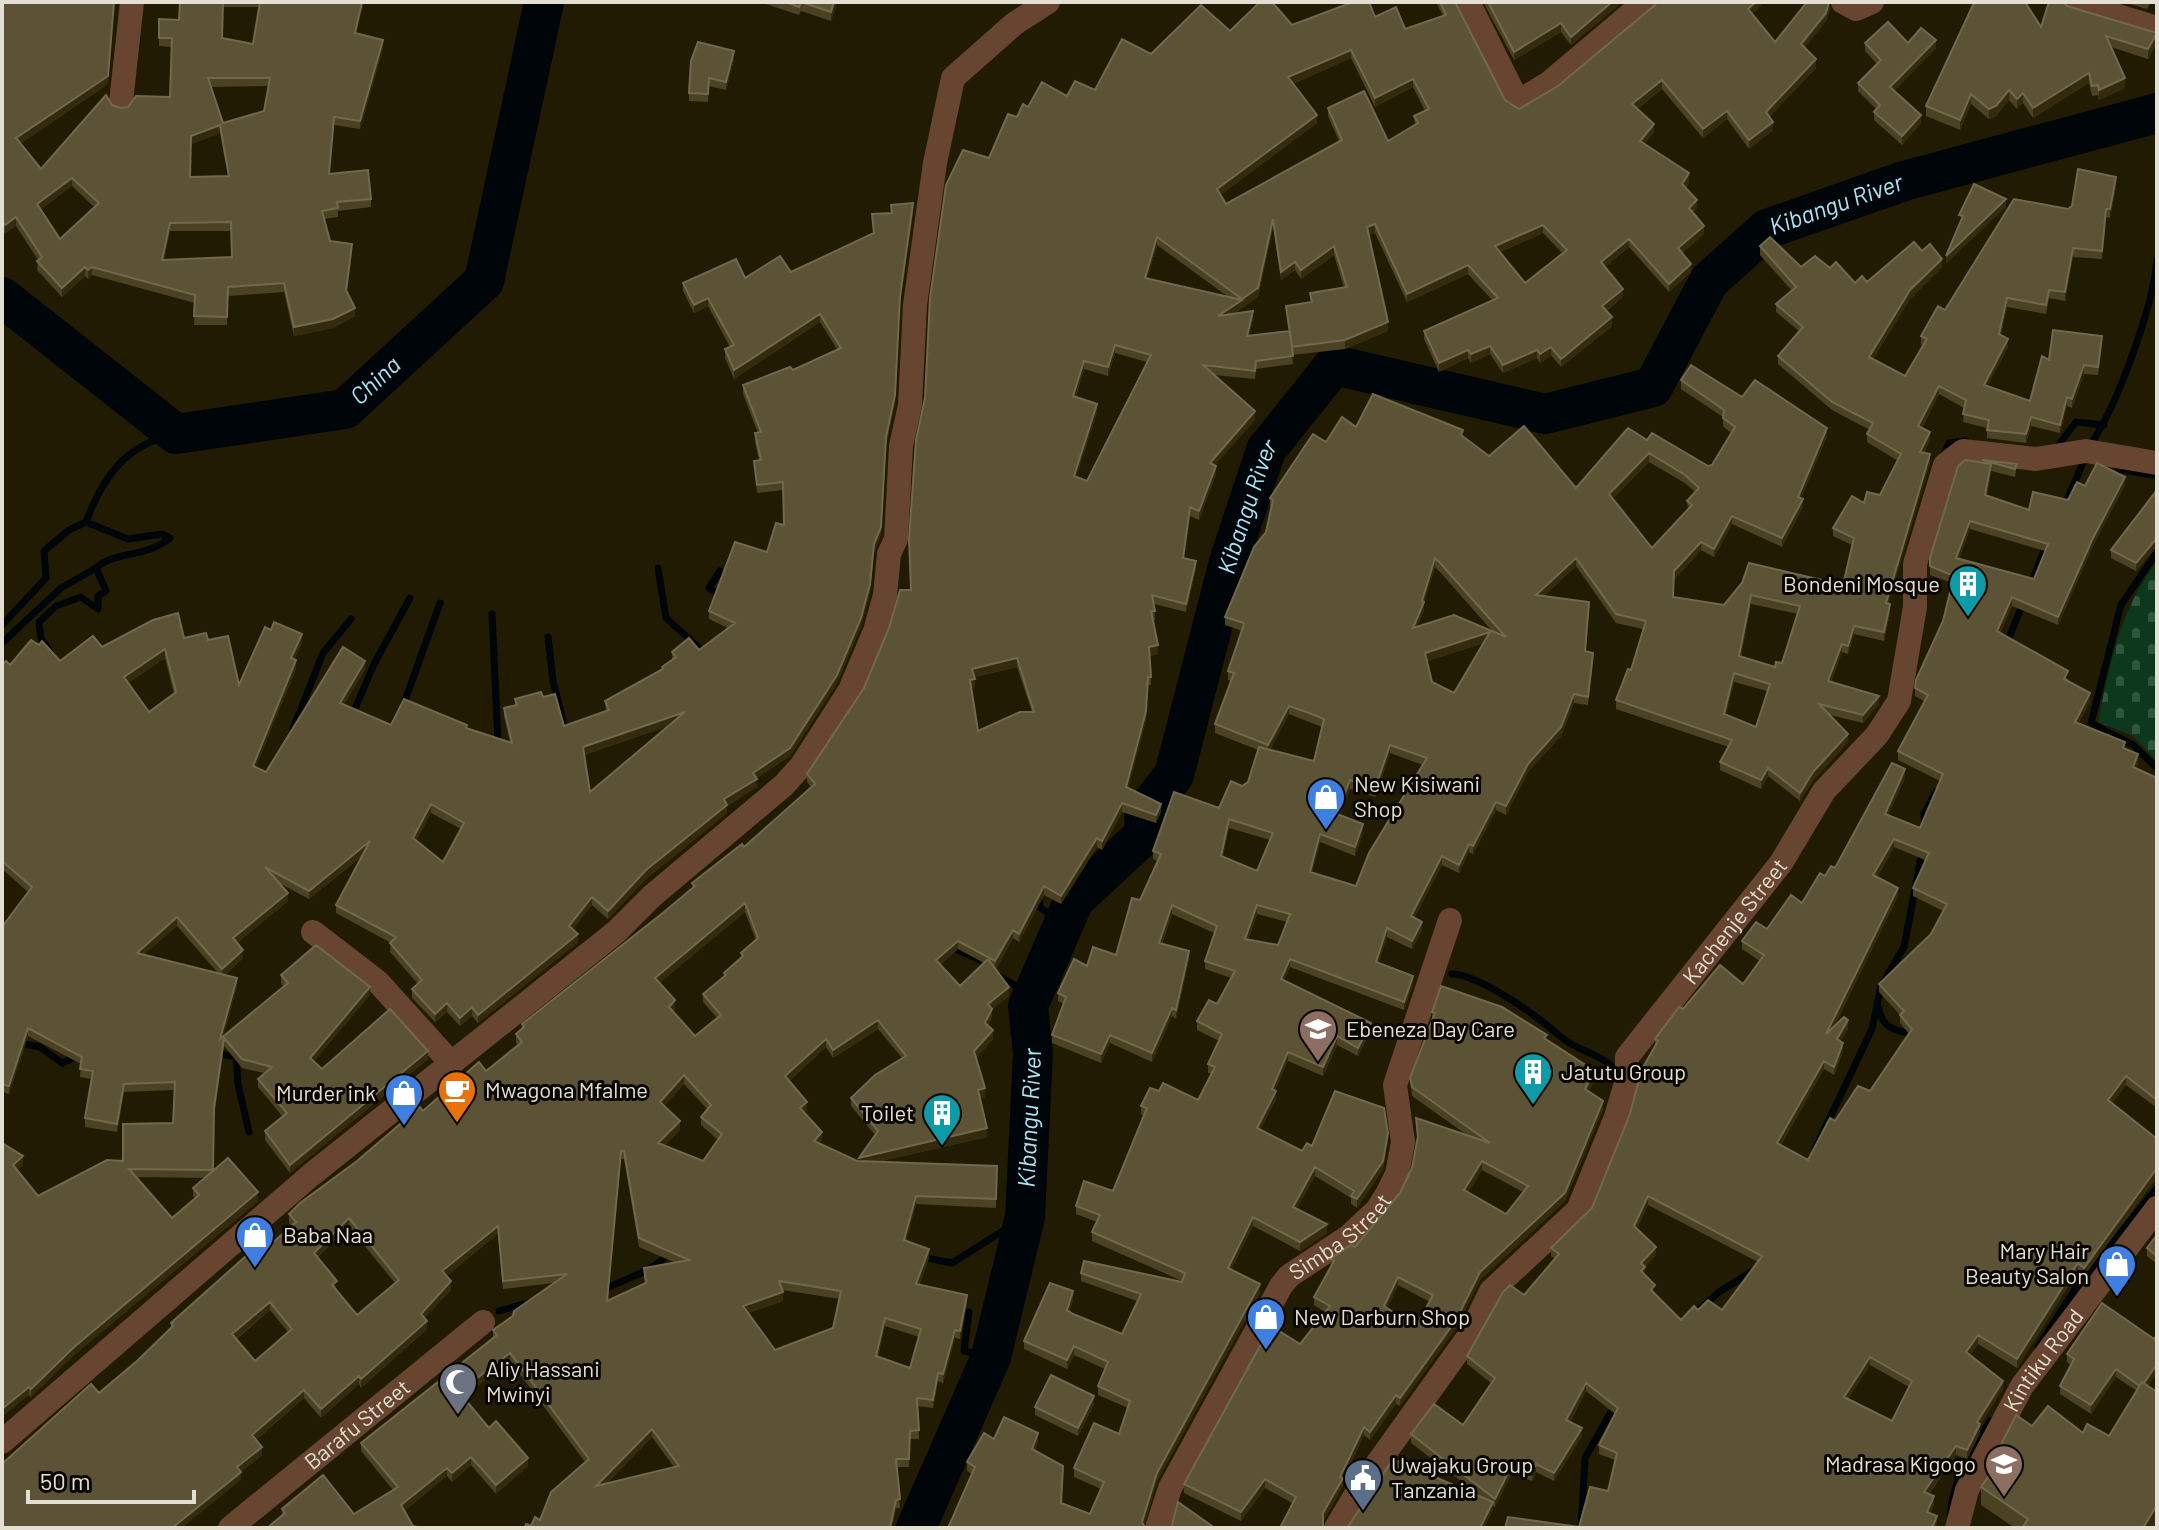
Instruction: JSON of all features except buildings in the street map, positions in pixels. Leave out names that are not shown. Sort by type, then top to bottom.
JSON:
[{"type":"street","points":[[121,102],[132,2]]},
{"type":"street","points":[[2,1442],[311,1175],[616,932],[652,896],[784,785],[802,765],[850,690],[875,631],[896,539],[901,446],[910,405],[915,305],[953,78],[1014,24],[1048,2]]},
{"type":"street","points":[[1468,2],[1518,102],[1549,83],[1645,2]]},
{"type":"street","points":[[1843,2],[1856,9],[1872,2]]},
{"type":"street","points":[[2072,2],[2157,28]]},
{"type":"street","name":"Kachenje Street","points":[[1336,1528],[1359,1489],[1469,1336],[1491,1291],[1578,1210],[1616,1117],[1627,1080],[1627,1057],[1746,910],[1781,863],[1824,791],[1877,735],[1899,701],[1913,621],[1915,564],[1945,465],[1963,451],[2036,459],[2086,451],[2157,463]]},
{"type":"street","name":"Simba Street","points":[[1157,1528],[1170,1488],[1281,1286],[1299,1268],[1348,1237],[1377,1210],[1397,1174],[1403,1142],[1395,1085],[1450,920]]},
{"type":"street","points":[[313,932],[378,982],[452,1064]]},
{"type":"street","name":"Kintiku Road","points":[[1957,1528],[1967,1490],[2022,1386],[2157,1208]]},
{"type":"street","name":"Barafu Street","points":[[230,1528],[483,1322]]},
{"type":"green space","points":[[2157,562],[2157,761],[2133,736],[2098,722],[2112,658],[2125,618]]},
{"type":"waterway","name":"China","points":[[2,297],[176,434],[345,409],[484,281],[544,2]]},
{"type":"waterway","name":"Kibangu River","points":[[916,1528],[991,1357],[1025,1217],[1033,1053],[1028,1006],[1074,900],[1145,834],[1144,813],[1174,775],[1230,558],[1266,450],[1334,365],[1545,414],[1653,387],[1709,281],[1767,229],[1904,181],[2157,113]]},
{"type":"waterway","points":[[2090,445],[2111,407],[2132,356],[2149,303],[2157,260]]},
{"type":"waterway","points":[[2057,447],[2076,422],[2104,425]]},
{"type":"waterway","points":[[2,625],[46,578],[44,551],[69,530],[86,522],[100,490],[119,464],[143,446],[176,434]]},
{"type":"waterway","points":[[1942,458],[1949,443],[1966,441]]},
{"type":"waterway","points":[[2064,507],[2086,456]]},
{"type":"waterway","points":[[2119,469],[2157,476]]},
{"type":"waterway","points":[[86,522],[128,539],[162,534],[170,538],[151,549],[112,559],[96,568]]},
{"type":"waterway","points":[[2029,588],[2047,544]]},
{"type":"waterway","points":[[2157,552],[2121,605],[2091,723],[2133,745],[2157,768]]},
{"type":"waterway","points":[[2,643],[61,588],[96,568],[106,591],[98,596],[98,609],[81,597],[56,606],[39,622],[41,638],[50,652]]},
{"type":"waterway","points":[[658,568],[666,618],[706,654]]},
{"type":"waterway","points":[[717,593],[709,588],[720,571]]},
{"type":"waterway","points":[[352,716],[374,664],[410,598]]},
{"type":"waterway","points":[[403,706],[440,603]]},
{"type":"waterway","points":[[2007,643],[2023,603]]},
{"type":"waterway","points":[[492,614],[498,743]]},
{"type":"waterway","points":[[293,729],[323,653],[351,619]]},
{"type":"waterway","points":[[548,637],[553,681],[566,733]]},
{"type":"waterway","points":[[1925,828],[1924,814],[1936,792]]},
{"type":"waterway","points":[[1815,1149],[1872,1029],[1881,986],[1904,947],[1922,852]]},
{"type":"waterway","points":[[1034,898],[1040,902],[1039,907],[1063,924]]},
{"type":"waterway","points":[[952,947],[980,960]]},
{"type":"waterway","points":[[995,974],[1032,995]]},
{"type":"waterway","points":[[1452,974],[1494,989],[1568,1042],[1607,1062],[1618,1075]]},
{"type":"waterway","points":[[1877,1002],[1887,1025],[1917,1038]]},
{"type":"waterway","points":[[2,1035],[13,1042],[40,1047],[62,1063],[77,1056]]},
{"type":"waterway","points":[[216,1053],[236,1057],[238,1084],[249,1132]]},
{"type":"waterway","points":[[2078,1285],[2157,1188]]},
{"type":"waterway","points":[[921,1257],[952,1263],[1025,1217]]},
{"type":"waterway","points":[[603,1286],[607,1288],[650,1269],[670,1251]]},
{"type":"waterway","points":[[1692,1316],[1719,1292],[1756,1269]]},
{"type":"waterway","points":[[2038,1347],[2078,1285],[2067,1276]]},
{"type":"waterway","points":[[499,1311],[531,1302]]},
{"type":"waterway","points":[[969,1312],[964,1351],[991,1357]]},
{"type":"waterway","points":[[1581,1528],[1585,1458],[1616,1403]]},
{"type":"waterway","points":[[1950,1514],[1959,1477],[1990,1421]]},
{"type":"place","name":"Bondeni Mosque","points":[[1968,618]]},
{"type":"place","name":"New Kisiwani Shop","points":[[1326,831]]},
{"type":"place","name":"Ebeneza Day Care","points":[[1318,1063]]},
{"type":"place","name":"Jatutu Group","points":[[1533,1106]]},
{"type":"place","name":"Mwagona Mfalme","points":[[457,1124]]},
{"type":"place","name":"Murder ink","points":[[404,1127]]},
{"type":"place","name":"Toilet","points":[[942,1147]]},
{"type":"place","name":"Baba Naa","points":[[255,1269]]},
{"type":"place","name":"Mary Hair Beauty Salon","points":[[2117,1298]]},
{"type":"place","name":"New Darburn Shop","points":[[1266,1351]]},
{"type":"place","name":"Aliy Hassani Mwinyi","points":[[458,1416]]},
{"type":"place","name":"Madrasa Kigogo","points":[[2004,1498]]},
{"type":"place","name":"Uwajaku Group Tanzania","points":[[1363,1512]]}]
